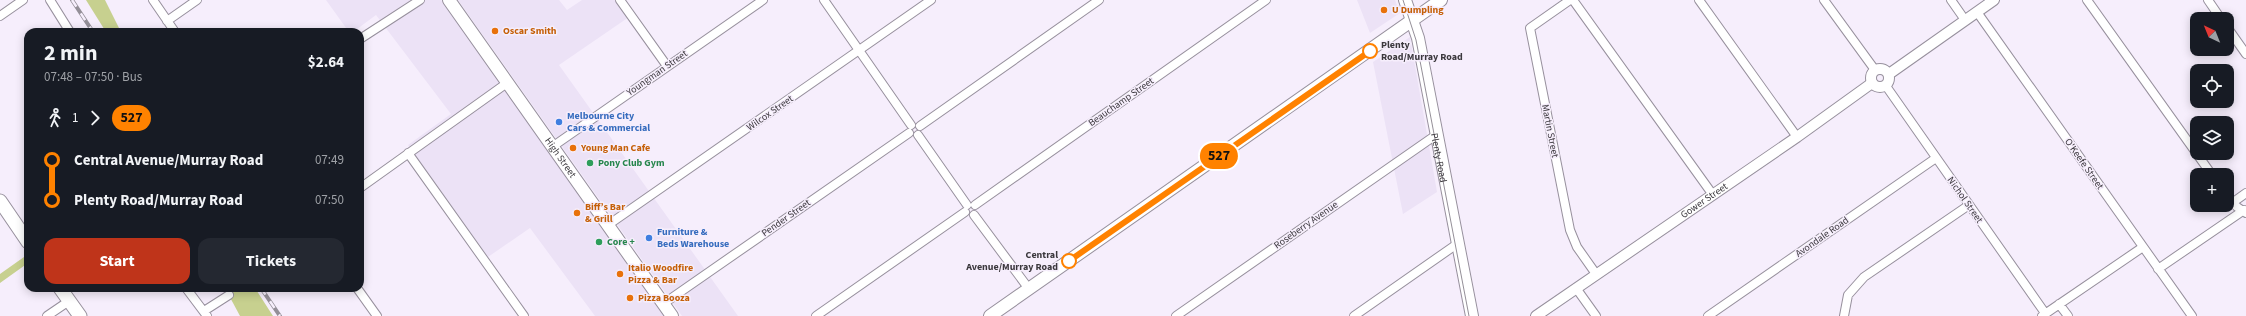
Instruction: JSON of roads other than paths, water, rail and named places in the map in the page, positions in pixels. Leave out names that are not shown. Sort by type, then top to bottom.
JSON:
[{"type":"main road","name":"High Street","points":[[449,0],[672,316]]},
{"type":"main road","name":"Plenty Road","points":[[1405,0],[1412,20],[1472,316]]},
{"type":"main road","points":[[990,316],[1378,46],[1441,0]]},
{"type":"main road","points":[[1,203],[24,236]]},
{"type":"main road","points":[[63,292],[80,316]]},
{"type":"street","points":[[0,16],[23,0]]},
{"type":"street","points":[[50,0],[68,28]]},
{"type":"street","points":[[153,0],[172,28]]},
{"type":"street","points":[[167,21],[197,0]]},
{"type":"street","points":[[364,36],[420,0]]},
{"type":"street","points":[[620,0],[667,66]]},
{"type":"street","name":"Youngman Street","points":[[552,147],[763,0]]},
{"type":"street","points":[[824,0],[969,207],[968,215],[974,215],[1029,289]]},
{"type":"street","name":"Wilcox Street","points":[[608,225],[931,0]]},
{"type":"street","name":"Pender Street","points":[[663,304],[915,130],[1099,0]]},
{"type":"street","name":"Beauchamp Street","points":[[816,316],[969,207],[1266,0]]},
{"type":"street","points":[[1571,0],[1712,195]]},
{"type":"street","name":"Martin Street","points":[[1571,0],[1530,28],[1570,230],[1577,247],[1596,274]]},
{"type":"street","points":[[1699,0],[1797,137]]},
{"type":"street","points":[[1824,0],[1875,70]]},
{"type":"street","points":[[1951,0],[1965,20]]},
{"type":"street","points":[[1889,74],[1994,0]]},
{"type":"street","points":[[2087,0],[2207,168]]},
{"type":"street","points":[[2208,0],[2216,12]]},
{"type":"street","name":"O'Keefe Street","points":[[1977,12],[2192,316]]},
{"type":"street","points":[[2234,37],[2246,54]]},
{"type":"street","points":[[1883,69],[1889,74],[1890,80],[1886,86],[1878,88],[1872,84],[1871,77],[1875,70],[1883,69]]},
{"type":"street","points":[[364,185],[507,83]]},
{"type":"street","name":"Gower Street","points":[[1536,316],[1872,84]]},
{"type":"street","name":"Nichol Street","points":[[1886,86],[2043,314]]},
{"type":"street","name":"Roseberry Avenue","points":[[1176,316],[1436,135]]},
{"type":"street","points":[[408,153],[524,316]]},
{"type":"street","name":"Avondale Road","points":[[1708,316],[1936,158]]},
{"type":"street","points":[[2234,202],[2246,194]]},
{"type":"street","points":[[2158,269],[2245,212],[2234,204]]},
{"type":"street","points":[[1844,316],[1848,295],[1864,277],[1969,205]]},
{"type":"street","points":[[1354,316],[1457,244]]},
{"type":"street","points":[[2043,314],[2143,247]]},
{"type":"street","points":[[1576,288],[1596,316]]},
{"type":"street","points":[[189,292],[206,314],[229,294]]},
{"type":"street","points":[[360,292],[377,316]]},
{"type":"street","points":[[47,316],[69,300]]},
{"type":"street","points":[[2059,304],[2068,316]]},
{"type":"tram line","points":[[1403,0],[1416,40],[1469,316]]},
{"type":"railway","points":[[72,0],[90,28]]},
{"type":"railway","points":[[264,292],[280,316]]},
{"type":"place","name":"U Dumpling","points":[[1384,10]]},
{"type":"place","name":"Oscar Smith","points":[[495,31]]},
{"type":"place","name":"Plenty Road/Murray Road","points":[[1370,51]]},
{"type":"place","name":"Melbourne City Cars & Commercial","points":[[559,122]]},
{"type":"place","name":"Young Man Cafe","points":[[573,148]]},
{"type":"place","name":"Pony Club Gym","points":[[590,163]]},
{"type":"place","name":"Biff’s Bar & Grill","points":[[577,213]]},
{"type":"place","name":"Furniture & Beds Warehouse","points":[[649,238]]},
{"type":"place","name":"Core +","points":[[599,242]]},
{"type":"place","name":"Central Avenue/Murray Road","points":[[1069,261]]},
{"type":"place","name":"Italio Woodfire Pizza & Bar","points":[[620,274]]},
{"type":"place","name":"Pizza Booza","points":[[630,298]]}]
